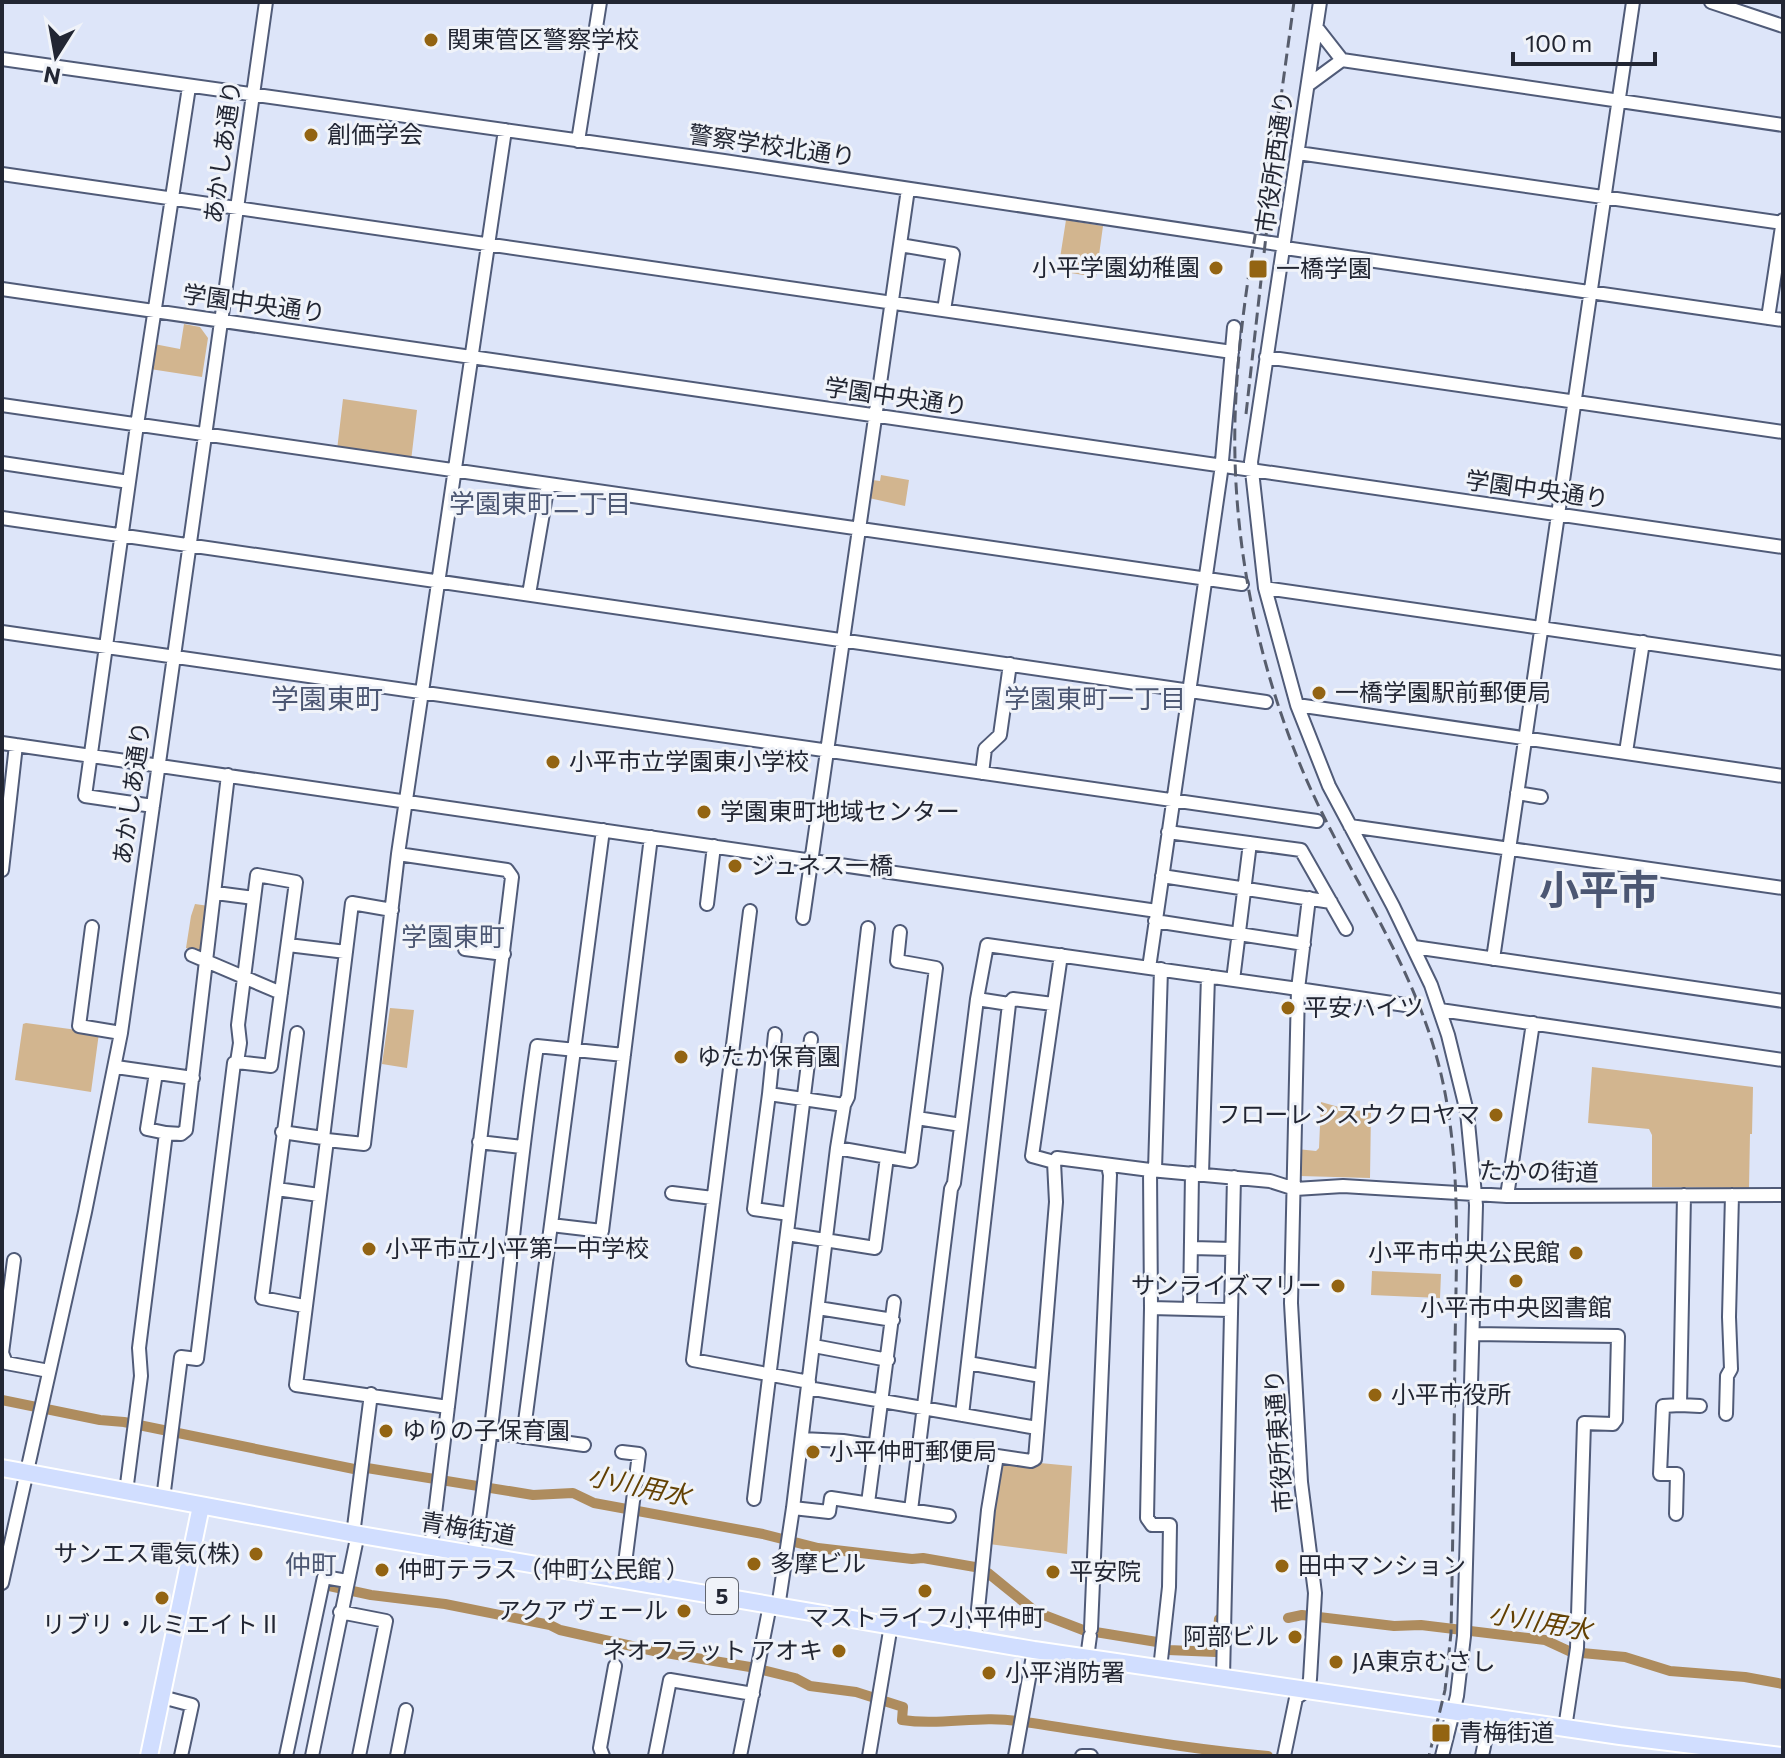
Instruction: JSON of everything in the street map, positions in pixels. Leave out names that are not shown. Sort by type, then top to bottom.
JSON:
[{"type":"main road","name":"青梅街道","points":[[2,1468],[355,1534],[1034,1650],[1565,1728],[1781,1756]]},
{"type":"main road","points":[[149,1756],[201,1506]]},
{"type":"street","name":"あかしあ通り","points":[[2,1583],[116,1067],[266,2]]},
{"type":"street","points":[[578,141],[600,2]]},
{"type":"street","name":"市役所西通り","points":[[1320,2],[1251,462],[1265,588],[1297,705],[1329,786],[1414,947],[1440,1010],[1460,1076],[1467,1112],[1474,1194],[1464,1631],[1461,1670],[1442,1756]]},
{"type":"street","points":[[1493,959],[1633,2]]},
{"type":"street","points":[[1711,2],[1783,26]]},
{"type":"street","points":[[1317,28],[1342,60],[1783,125]]},
{"type":"street","name":"警察学校北通り","points":[[2,59],[908,189],[1783,320]]},
{"type":"street","points":[[1308,85],[1342,60]]},
{"type":"street","points":[[153,806],[85,796],[189,87]]},
{"type":"street","points":[[282,1132],[364,1144],[398,854],[505,130]]},
{"type":"street","points":[[1298,153],[1783,222],[1768,318]]},
{"type":"street","points":[[2,174],[1232,352]]},
{"type":"street","points":[[803,918],[908,189]]},
{"type":"street","points":[[900,245],[953,254],[944,310]]},
{"type":"street","name":"学園中央通り","points":[[2,289],[1783,547]]},
{"type":"street","points":[[1160,1669],[1169,1587],[1170,1525],[1152,1525],[1147,1518],[1156,916],[1230,400],[1234,327]]},
{"type":"street","points":[[1266,357],[1783,432]]},
{"type":"street","points":[[2,421],[3,405],[1242,584]]},
{"type":"street","points":[[2,463],[129,482]]},
{"type":"street","points":[[529,594],[548,484]]},
{"type":"street","points":[[2,518],[1266,702]]},
{"type":"street","points":[[1265,588],[1783,663]]},
{"type":"street","points":[[2,632],[1317,821]]},
{"type":"street","points":[[1626,752],[1643,642]]},
{"type":"street","points":[[982,773],[985,749],[1000,735],[1010,664]]},
{"type":"street","points":[[1297,705],[1783,776]]},
{"type":"street","points":[[2,743],[714,846],[1156,916],[1304,944]]},
{"type":"street","points":[[2,870],[16,745]]},
{"type":"street","points":[[156,1073],[147,1129],[181,1134],[186,1130],[193,1078],[228,775]]},
{"type":"street","points":[[1517,793],[1541,797]]},
{"type":"street","points":[[1350,826],[1783,888]]},
{"type":"street","points":[[523,1437],[603,830]]},
{"type":"street","points":[[1168,832],[1301,850],[1346,929]]},
{"type":"street","points":[[551,1225],[602,1231],[651,837]]},
{"type":"street","points":[[1233,980],[1250,843]]},
{"type":"street","points":[[707,904],[714,846]]},
{"type":"street","points":[[398,854],[507,870],[512,877],[431,1547]]},
{"type":"street","points":[[163,1499],[181,1357],[197,1359],[234,1063],[237,1062],[240,1043],[238,1025],[257,875],[296,882],[271,1066]]},
{"type":"street","points":[[1162,876],[1331,902]]},
{"type":"street","points":[[216,893],[254,898]]},
{"type":"street","name":"市役所東通り","points":[[1284,1754],[1296,1698],[1307,1690],[1315,1593],[1301,1482],[1291,1303],[1298,989],[1309,898]]},
{"type":"street","points":[[392,910],[352,903],[296,1385],[448,1407]]},
{"type":"street","points":[[750,911],[693,1360],[882,1401],[1037,1428]]},
{"type":"street","points":[[92,927],[79,1026],[121,1033]]},
{"type":"street","points":[[740,1756],[769,1610],[779,1601],[868,928]]},
{"type":"street","points":[[837,1148],[911,1161],[936,968],[897,961],[900,932]]},
{"type":"street","points":[[288,945],[346,952]]},
{"type":"street","points":[[911,1510],[977,999],[987,945],[1412,1006]]},
{"type":"street","points":[[1414,947],[1783,1001]]},
{"type":"street","points":[[465,949],[504,954]]},
{"type":"street","points":[[192,955],[281,993]]},
{"type":"street","points":[[975,1639],[988,1510],[997,1456],[1035,1459],[1056,1202],[1054,1162],[1032,1156],[1061,955]]},
{"type":"street","points":[[1190,1309],[1208,976]]},
{"type":"street","points":[[977,999],[1009,1004]]},
{"type":"street","points":[[962,1415],[1009,1004],[1013,999],[1053,1004]]},
{"type":"street","points":[[1440,1010],[1783,1060]]},
{"type":"street","points":[[1507,1196],[1533,1023]]},
{"type":"street","points":[[297,1033],[262,1298],[304,1306]]},
{"type":"street","points":[[775,1034],[754,1209],[789,1214]]},
{"type":"street","points":[[754,1499],[811,1039]]},
{"type":"street","points":[[474,1554],[491,1432],[522,1147],[537,1046],[624,1055]]},
{"type":"street","points":[[237,1062],[292,1069]]},
{"type":"street","points":[[116,1067],[193,1078]]},
{"type":"street","points":[[769,1094],[844,1105]]},
{"type":"street","points":[[917,1118],[961,1125]]},
{"type":"street","points":[[126,1492],[141,1376],[139,1348],[166,1133]]},
{"type":"street","points":[[479,1142],[522,1147]]},
{"type":"street","points":[[787,1234],[875,1248],[887,1157]]},
{"type":"street","name":"たかの街道","points":[[1054,1162],[1057,1158],[1108,1166],[1270,1181],[1295,1189],[1343,1186],[1507,1196],[1783,1195]]},
{"type":"street","points":[[1087,1658],[1108,1166]]},
{"type":"street","points":[[1223,1678],[1234,1177]]},
{"type":"street","points":[[277,1189],[319,1195]]},
{"type":"street","points":[[672,1193],[713,1198]]},
{"type":"street","points":[[1680,1405],[1684,1195]]},
{"type":"street","points":[[1726,1414],[1727,1376],[1731,1369],[1732,1195]]},
{"type":"street","points":[[1192,1248],[1232,1249]]},
{"type":"street","points":[[14,1260],[2,1353],[6,1363],[49,1371]]},
{"type":"street","points":[[868,1503],[894,1302]]},
{"type":"street","points":[[818,1308],[893,1320]]},
{"type":"street","points":[[1151,1308],[1230,1310]]},
{"type":"street","points":[[1473,1334],[1618,1336],[1616,1420],[1613,1424],[1584,1423],[1576,1653],[1565,1728]]},
{"type":"street","points":[[814,1346],[888,1360]]},
{"type":"street","points":[[968,1363],[1041,1376]]},
{"type":"street","points":[[312,1756],[356,1543],[361,1468],[371,1394]]},
{"type":"street","points":[[1676,1514],[1677,1474],[1660,1474],[1663,1406],[1700,1406]]},
{"type":"street","points":[[491,1432],[584,1445]]},
{"type":"street","points":[[802,1439],[876,1446]]},
{"type":"street","points":[[622,1452],[639,1454],[623,1579]]},
{"type":"street","points":[[793,1508],[829,1512],[831,1498],[949,1516]]},
{"type":"street","points":[[286,1756],[324,1577],[345,1586]]},
{"type":"street","points":[[340,1612],[386,1621],[359,1756]]},
{"type":"street","points":[[869,1756],[891,1625]]},
{"type":"street","points":[[1015,1756],[1034,1650]]},
{"type":"street","points":[[603,1756],[600,1748],[615,1666]]},
{"type":"street","points":[[655,1756],[670,1680],[753,1694]]},
{"type":"street","points":[[162,1697],[192,1705],[181,1756]]},
{"type":"street","points":[[397,1756],[406,1710]]},
{"type":"street","points":[[1482,1756],[1490,1717]]},
{"type":"street","points":[[1082,1756],[1091,1756]]},
{"type":"shaded area","points":[[1066,220],[1103,226],[1096,277],[1058,271]]},
{"type":"shaded area","points":[[184,324],[200,327],[208,338],[202,377],[150,369],[154,344],[180,349]]},
{"type":"shaded area","points":[[343,399],[417,410],[411,461],[337,450]]},
{"type":"shaded area","points":[[881,475],[909,480],[905,506],[869,498],[872,480],[880,481]]},
{"type":"shaded area","points":[[195,904],[209,906],[204,952],[200,954],[186,948]]},
{"type":"shaded area","points":[[390,1008],[414,1010],[407,1068],[382,1064]]},
{"type":"shaded area","points":[[23,1024],[99,1033],[91,1092],[15,1080]]},
{"type":"shaded area","points":[[1592,1067],[1753,1087],[1749,1188],[1652,1187],[1652,1135],[1649,1129],[1588,1123]]},
{"type":"shaded area","points":[[1321,1102],[1353,1111],[1371,1110],[1370,1178],[1300,1176],[1296,1173],[1297,1149],[1316,1151],[1319,1148]]},
{"type":"shaded area","points":[[1372,1271],[1441,1274],[1440,1298],[1371,1295]]},
{"type":"shaded area","points":[[998,1459],[1072,1466],[1067,1554],[989,1544]]},
{"type":"waterway","name":"小川用水","points":[[2,1400],[354,1469],[367,1468],[533,1495],[573,1493],[594,1503],[763,1534],[818,1548],[923,1558],[975,1567],[988,1573],[1036,1612],[1083,1630],[1157,1642],[1168,1650],[1216,1652],[1219,1619]]},
{"type":"waterway","points":[[320,1584],[371,1595],[445,1604],[550,1625],[560,1630],[654,1651],[750,1667],[795,1678],[810,1686],[856,1692],[903,1707],[902,1720],[1003,1719],[1268,1756]]},
{"type":"waterway","name":"小川用水","points":[[1288,1618],[1302,1615],[1394,1626],[1421,1625],[1545,1640],[1571,1652],[1625,1657],[1670,1671],[1745,1677],[1783,1684]]},
{"type":"railway","points":[[1278,119],[1294,2]]},
{"type":"railway","points":[[1279,108],[1240,341],[1235,465],[1243,555],[1261,645],[1287,732],[1321,812],[1415,995],[1441,1074],[1452,1142],[1457,1245],[1451,1633],[1445,1690],[1429,1756]]},
{"type":"railway","points":[[1246,414],[1267,227]]},
{"type":"place","name":"関東管区警察学校","points":[[431,40]]},
{"type":"place","name":"創価学会","points":[[311,135]]},
{"type":"place","name":"小平学園幼稚園","points":[[1216,268]]},
{"type":"place","name":"一橋学園","points":[[1258,269]]},
{"type":"place","name":"一橋学園駅前郵便局","points":[[1319,693]]},
{"type":"place","name":"小平市立学園東小学校","points":[[553,762]]},
{"type":"place","name":"学園東町地域センター","points":[[704,812]]},
{"type":"place","name":"ジュネス一橋","points":[[735,866]]},
{"type":"place","name":"平安ハイツ","points":[[1288,1008]]},
{"type":"place","name":"ゆたか保育園","points":[[681,1057]]},
{"type":"place","name":"フローレンスウクロヤマ","points":[[1496,1115]]},
{"type":"place","name":"小平市立小平第一中学校","points":[[369,1249]]},
{"type":"place","name":"小平市中央公民館","points":[[1576,1253]]},
{"type":"place","name":"小平市中央図書館","points":[[1516,1281]]},
{"type":"place","name":"サンライズマリー","points":[[1338,1286]]},
{"type":"place","name":"小平市役所","points":[[1375,1395]]},
{"type":"place","name":"ゆりの子保育園","points":[[386,1431]]},
{"type":"place","name":"小平仲町郵便局","points":[[813,1452]]},
{"type":"place","name":"サンエス電気(株)","points":[[256,1554]]},
{"type":"place","name":"多摩ビル","points":[[754,1564]]},
{"type":"place","name":"田中マンション","points":[[1282,1566]]},
{"type":"place","name":"仲町テラス（仲町公民館 ）","points":[[382,1570]]},
{"type":"place","name":"平安院","points":[[1053,1572]]},
{"type":"place","name":"マストライフ小平仲町","points":[[925,1591]]},
{"type":"place","name":"リブリ・ルミエイトⅡ","points":[[162,1598]]},
{"type":"place","name":"アクア ヴェール","points":[[684,1611]]},
{"type":"place","name":"阿部ビル","points":[[1295,1637]]},
{"type":"place","name":"ネオフラット アオキ","points":[[839,1651]]},
{"type":"place","name":"JA東京むさし","points":[[1336,1662]]},
{"type":"place","name":"小平消防署","points":[[989,1673]]},
{"type":"place","name":"青梅街道","points":[[1441,1733]]},
{"type":"district","name":"学園東町二丁目","points":[[540,504]]},
{"type":"district","name":"学園東町","points":[[327,699]]},
{"type":"district","name":"学園東町一丁目","points":[[1095,699]]},
{"type":"district","name":"小平市","points":[[1599,890]]},
{"type":"district","name":"学園東町","points":[[453,937]]},
{"type":"district","name":"仲町","points":[[311,1565]]}]
